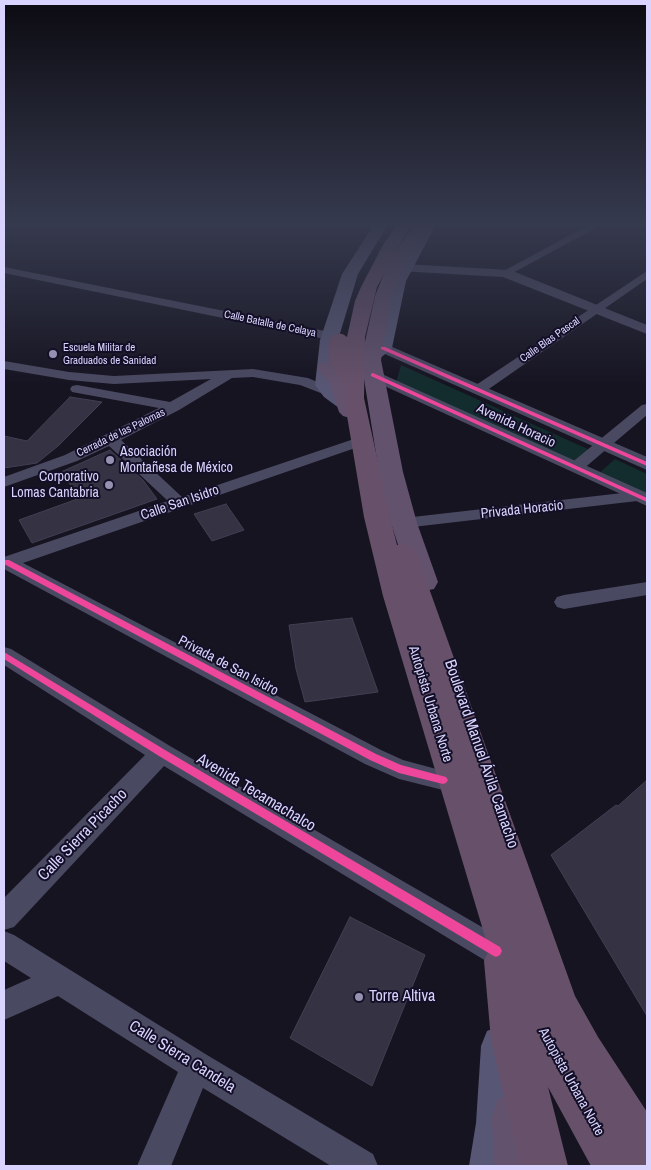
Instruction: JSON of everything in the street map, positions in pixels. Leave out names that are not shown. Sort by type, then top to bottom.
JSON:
[{"type":"highway","points":[[357,278],[347,303],[340,332],[339,356],[370,366]]},
{"type":"highway","points":[[367,278],[354,313],[347,360],[336,390],[356,443],[372,531],[443,780],[501,954],[514,1040],[544,1166]]},
{"type":"highway","name":"Autopista Urbana Norte","points":[[374,278],[364,301],[356,338],[370,366],[377,517],[397,596],[501,954],[575,1093],[618,1166]]},
{"type":"highway","name":"Autopista Urbana Norte","points":[[384,278],[379,287],[368,337],[368,396],[395,527],[484,798],[558,1009],[582,1053],[647,1154]]},
{"type":"highway","name":"Boulevard Manuel Ávila Camacho","points":[[390,278],[382,296],[370,366],[391,472],[404,523],[494,795],[556,961],[592,1034],[647,1129]]},
{"type":"highway","points":[[501,954],[514,1092],[518,1166]]},
{"type":"main road","points":[[336,390],[329,338],[349,278]]},
{"type":"main road","name":"Boulevard Manuel Ávila Camacho","points":[[370,366],[400,278]]},
{"type":"main road","points":[[303,381],[316,379],[336,390]]},
{"type":"main road","points":[[492,1166],[499,1123],[501,954]]},
{"type":"street","name":"Calle Batalla de Celaya","points":[[36,278],[329,338]]},
{"type":"street","points":[[520,278],[647,322]]},
{"type":"street","name":"Calle Blas Pascal","points":[[478,390],[642,278]]},
{"type":"street","points":[[599,306],[647,330]]},
{"type":"street","points":[[4,365],[37,376],[174,407]]},
{"type":"street","name":"Avenida Horacio","points":[[370,366],[478,390],[647,464]]},
{"type":"street","name":"Avenida Horacio","points":[[370,366],[576,467],[644,498]]},
{"type":"street","points":[[4,376],[114,380],[232,373],[274,375],[303,381]]},
{"type":"street","name":"Cerrada de las Palomas","points":[[4,482],[70,458],[111,439],[174,407],[232,373]]},
{"type":"street","points":[[576,467],[647,408]]},
{"type":"street","points":[[111,439],[179,503]]},
{"type":"street","name":"Calle San Isidro","points":[[5,563],[356,443]]},
{"type":"street","name":"Privada Horacio","points":[[404,523],[644,498]]},
{"type":"street","name":"Privada de San Isidro","points":[[5,563],[373,757],[399,769],[443,780]]},
{"type":"street","points":[[564,602],[647,588]]},
{"type":"street","name":"Avenida Tecamachalco","points":[[4,655],[162,753],[501,954]]},
{"type":"street","name":"Calle Sierra Picacho","points":[[4,917],[162,753]]},
{"type":"street","name":"Calle Sierra Candela","points":[[4,945],[196,1066],[361,1166]]},
{"type":"street","points":[[4,1005],[60,980]]},
{"type":"street","points":[[154,1166],[196,1066]]},
{"type":"green space","points":[[401,365],[590,450],[571,465],[396,383]]},
{"type":"green space","points":[[615,459],[647,474],[647,497],[598,474]]},
{"type":"building","points":[[70,397],[102,402],[58,446],[37,463],[4,468],[4,436],[27,441]]},
{"type":"building","name":"Corporativo Lomas Cantabria","points":[[110,450],[143,480],[157,499],[32,543],[19,520],[80,498],[61,472]]},
{"type":"building","points":[[226,504],[244,530],[212,541],[194,514]]},
{"type":"building","points":[[352,618],[378,692],[305,702],[296,669],[289,625]]},
{"type":"building","points":[[647,780],[647,1016],[551,855],[616,805],[618,806]]},
{"type":"building","name":"Torre Altiva","points":[[350,917],[425,955],[372,1086],[290,1038]]},
{"type":"cycle path","points":[[383,348],[647,464]]},
{"type":"cycle path","points":[[373,375],[647,500]]},
{"type":"cycle path","points":[[6,562],[373,757],[399,769],[443,780]]},
{"type":"cycle path","points":[[4,655],[162,753],[496,951]]},
{"type":"place","name":"Escuela Militar de Graduados de Sanidad","points":[[53,354]]},
{"type":"place","name":"Asociación Montañesa de México","points":[[110,460]]},
{"type":"place","name":"Corporativo Lomas Cantabria","points":[[109,485]]},
{"type":"place","name":"Torre Altiva","points":[[359,997]]}]
